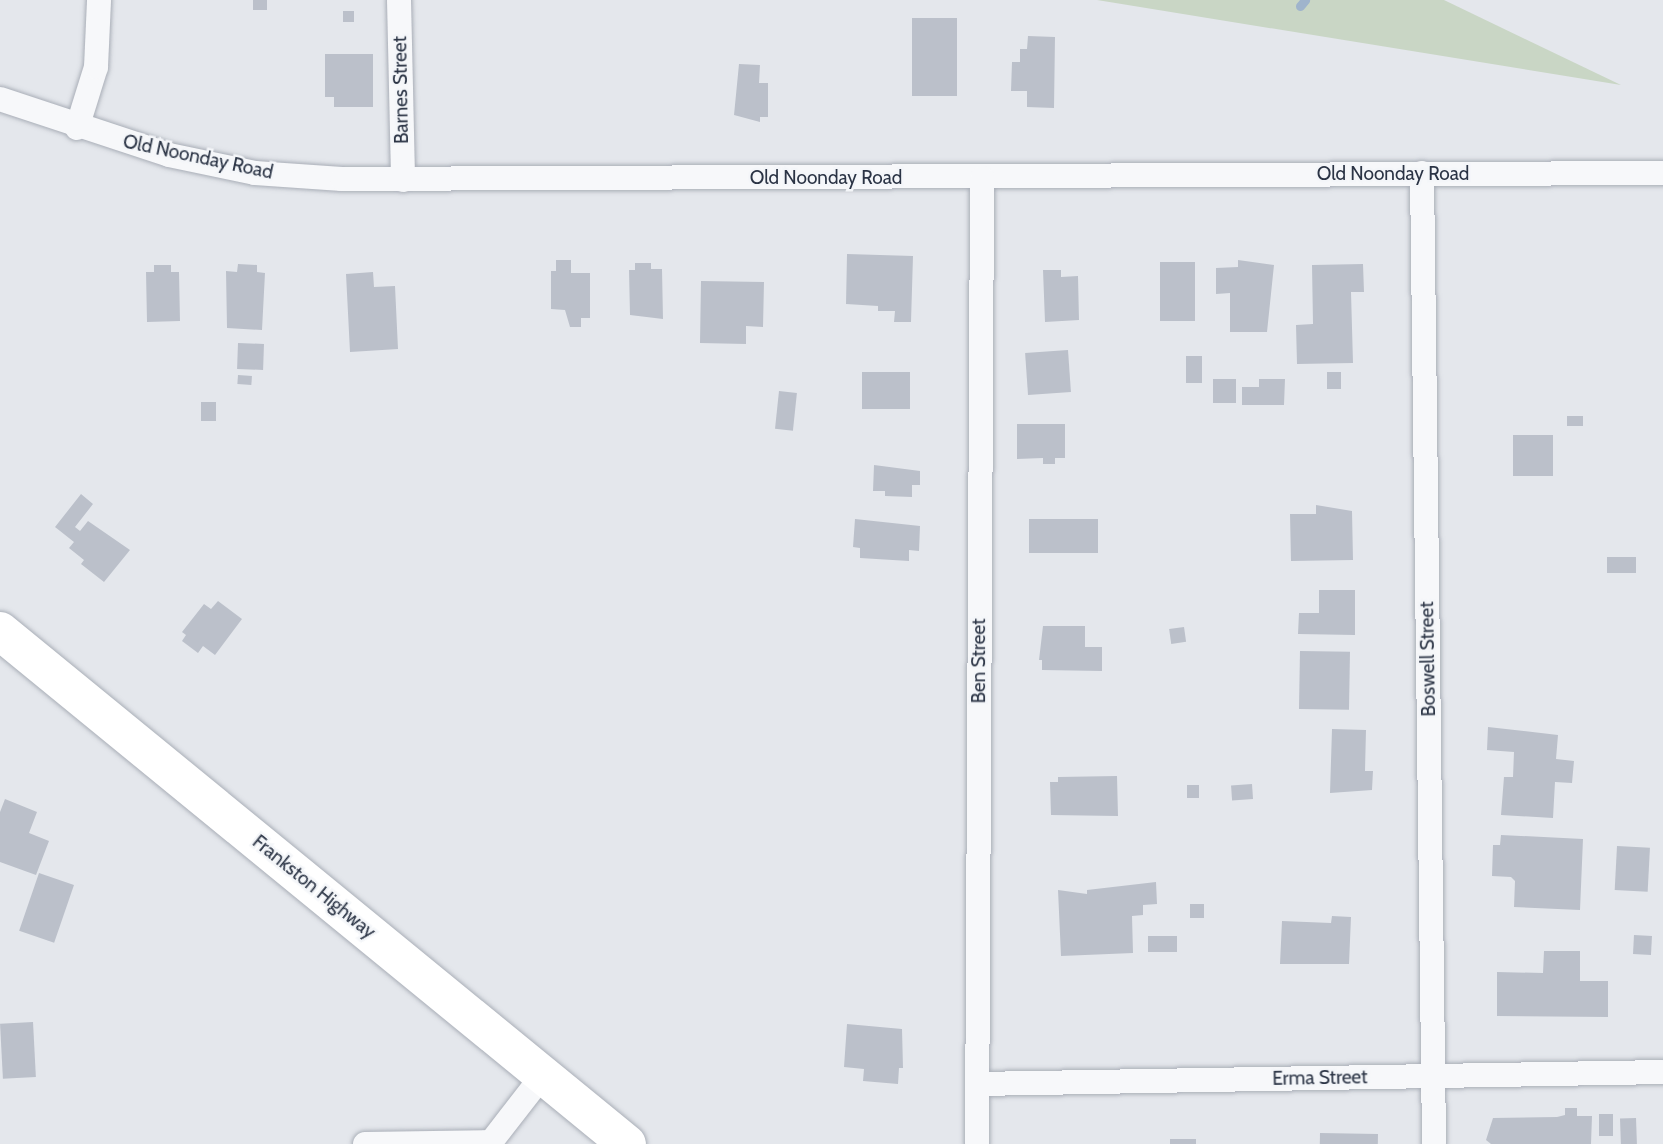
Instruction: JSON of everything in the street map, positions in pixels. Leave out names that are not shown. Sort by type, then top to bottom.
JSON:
[{"type":"main road","name":"Frankston Highway","points":[[0,631],[628,1144]]},
{"type":"street","points":[[77,128],[96,67],[99,0]]},
{"type":"street","name":"Barnes Street","points":[[400,0],[403,180]]},
{"type":"street","name":"Old Noonday Road","points":[[0,99],[77,128],[169,155],[255,173],[403,180],[1663,173]]},
{"type":"street","name":"Boswell Street","points":[[1422,173],[1434,1144]]},
{"type":"street","name":"Ben Street","points":[[977,1144],[982,177]]},
{"type":"street","name":"Erma Street","points":[[977,1084],[1663,1072]]},
{"type":"street","points":[[365,1144],[491,1143],[543,1075]]},
{"type":"green space","points":[[1097,0],[1444,0],[1621,85]]},
{"type":"building","points":[[253,0],[267,0],[267,10],[253,10]]},
{"type":"building","points":[[343,11],[354,11],[354,22],[343,22]]},
{"type":"building","points":[[912,18],[957,18],[957,96],[912,96]]},
{"type":"building","points":[[1028,36],[1055,37],[1054,108],[1027,107],[1027,91],[1011,91],[1012,62],[1020,62],[1020,49],[1027,49]]},
{"type":"building","points":[[325,54],[373,54],[373,107],[334,107],[334,97],[325,97]]},
{"type":"building","points":[[739,64],[760,65],[759,83],[768,83],[768,117],[760,117],[760,122],[734,115]]},
{"type":"building","points":[[847,254],[913,256],[911,322],[894,322],[895,311],[878,311],[878,306],[846,304]]},
{"type":"building","points":[[556,260],[571,260],[571,273],[590,273],[590,318],[581,318],[581,327],[570,327],[565,310],[551,309],[551,271],[556,271]]},
{"type":"building","points":[[1238,260],[1274,265],[1267,332],[1230,332],[1230,293],[1216,294],[1216,268],[1238,267]]},
{"type":"building","points":[[1160,262],[1195,262],[1195,321],[1160,321]]},
{"type":"building","points":[[635,263],[651,263],[651,269],[662,269],[663,319],[630,315],[629,270],[635,270]]},
{"type":"building","points":[[238,264],[257,265],[257,272],[265,273],[262,330],[227,328],[226,271],[237,272]]},
{"type":"building","points":[[1363,264],[1364,292],[1351,292],[1353,363],[1297,364],[1296,325],[1313,324],[1312,265]]},
{"type":"building","points":[[154,265],[171,265],[171,272],[179,272],[180,321],[147,322],[146,272],[154,272]]},
{"type":"building","points":[[1043,270],[1061,270],[1061,277],[1078,276],[1079,320],[1045,322]]},
{"type":"building","points":[[373,272],[374,287],[395,286],[398,349],[350,352],[346,274]]},
{"type":"building","points":[[701,281],[764,282],[763,327],[746,326],[746,344],[700,343]]},
{"type":"building","points":[[238,343],[264,344],[263,370],[237,369]]},
{"type":"building","points":[[1068,350],[1071,392],[1028,395],[1025,353]]},
{"type":"building","points":[[1186,356],[1202,356],[1202,383],[1186,383]]},
{"type":"building","points":[[862,372],[910,372],[910,409],[862,409]]},
{"type":"building","points":[[1327,372],[1341,372],[1341,389],[1327,389]]},
{"type":"building","points":[[238,375],[252,376],[251,385],[237,384]]},
{"type":"building","points":[[1213,379],[1236,379],[1236,403],[1213,403]]},
{"type":"building","points":[[1259,379],[1285,379],[1284,405],[1242,405],[1242,387],[1259,387]]},
{"type":"building","points":[[779,391],[797,393],[793,431],[775,429]]},
{"type":"building","points":[[201,402],[216,402],[216,421],[201,421]]},
{"type":"building","points":[[1567,416],[1583,416],[1583,426],[1567,426]]},
{"type":"building","points":[[1017,424],[1065,424],[1065,458],[1055,458],[1055,464],[1043,464],[1043,458],[1017,459]]},
{"type":"building","points":[[1513,435],[1553,435],[1553,476],[1513,476]]},
{"type":"building","points":[[874,465],[920,471],[920,485],[912,485],[912,497],[885,496],[885,491],[873,491]]},
{"type":"building","points":[[81,494],[93,504],[75,527],[80,531],[88,521],[130,550],[104,582],[81,564],[84,560],[69,548],[74,542],[55,527]]},
{"type":"building","points":[[1316,505],[1352,511],[1353,560],[1291,561],[1290,514],[1316,514]]},
{"type":"building","points":[[855,519],[920,526],[919,551],[909,550],[909,561],[860,558],[860,548],[853,547]]},
{"type":"building","points":[[1029,519],[1098,519],[1098,553],[1029,553]]},
{"type":"building","points":[[1607,557],[1636,557],[1636,573],[1607,573]]},
{"type":"building","points":[[1319,590],[1355,590],[1355,635],[1298,634],[1299,613],[1319,613]]},
{"type":"building","points":[[218,601],[242,619],[215,655],[203,646],[198,653],[182,641],[186,635],[182,632],[204,604],[211,609]]},
{"type":"building","points":[[1043,626],[1085,626],[1085,647],[1102,647],[1102,671],[1042,670],[1042,660],[1039,660]]},
{"type":"building","points":[[1184,627],[1186,642],[1171,644],[1169,629]]},
{"type":"building","points":[[1300,651],[1350,652],[1349,710],[1299,709]]},
{"type":"building","points":[[1488,727],[1558,735],[1556,759],[1574,761],[1572,783],[1555,782],[1553,818],[1501,815],[1504,777],[1513,777],[1514,752],[1487,750]]},
{"type":"building","points":[[1332,729],[1366,730],[1365,771],[1373,771],[1372,790],[1330,793]]},
{"type":"building","points":[[1117,776],[1118,816],[1051,815],[1050,782],[1058,782],[1058,777]]},
{"type":"building","points":[[1252,784],[1253,799],[1232,800],[1231,785]]},
{"type":"building","points":[[1187,785],[1199,785],[1199,798],[1187,798]]},
{"type":"building","points":[[5,799],[37,812],[29,833],[49,841],[36,875],[0,862],[0,812]]},
{"type":"building","points":[[1501,835],[1583,839],[1580,910],[1514,907],[1515,881],[1511,877],[1492,876],[1493,845],[1500,845]]},
{"type":"building","points":[[1617,846],[1650,848],[1648,892],[1615,890]]},
{"type":"building","points":[[39,873],[74,885],[54,943],[19,931]]},
{"type":"building","points":[[1156,882],[1157,904],[1143,905],[1143,915],[1132,916],[1133,953],[1061,956],[1058,890],[1087,894],[1087,890]]},
{"type":"building","points":[[1190,904],[1204,904],[1204,918],[1190,918]]},
{"type":"building","points":[[1332,916],[1351,917],[1349,964],[1280,964],[1282,921],[1331,923]]},
{"type":"building","points":[[1634,935],[1652,936],[1651,955],[1633,954]]},
{"type":"building","points":[[1148,936],[1177,936],[1177,952],[1148,952]]},
{"type":"building","points":[[1544,951],[1580,951],[1580,981],[1608,981],[1608,1017],[1497,1016],[1497,972],[1543,973]]},
{"type":"building","points":[[33,1022],[36,1077],[3,1079],[0,1024]]},
{"type":"building","points":[[847,1024],[902,1029],[903,1068],[899,1068],[898,1084],[863,1081],[864,1069],[844,1067]]},
{"type":"building","points":[[1565,1108],[1577,1108],[1577,1116],[1592,1116],[1591,1144],[1491,1144],[1486,1140],[1493,1118],[1557,1117],[1565,1115]]},
{"type":"building","points":[[1599,1114],[1613,1114],[1613,1136],[1599,1136]]},
{"type":"building","points":[[1636,1118],[1637,1144],[1621,1144],[1620,1119]]},
{"type":"building","points":[[1320,1133],[1378,1134],[1378,1144],[1320,1144]]},
{"type":"building","points":[[1170,1139],[1196,1139],[1196,1144],[1170,1144]]},
{"type":"waterway","points":[[1300,6],[1305,0]]}]
